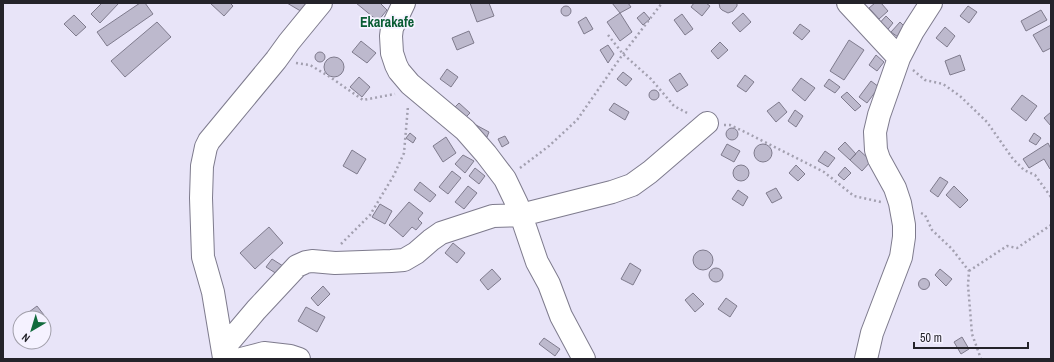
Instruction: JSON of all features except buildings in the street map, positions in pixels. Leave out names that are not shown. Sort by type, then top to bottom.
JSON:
[{"type":"street","points":[[229,356],[203,257],[200,198],[202,166],[206,147],[212,137],[321,3]]},
{"type":"street","points":[[404,3],[392,28],[391,36],[392,53],[399,71],[410,84],[465,130],[505,179],[522,215],[537,262],[549,284],[561,316],[584,359]]},
{"type":"street","points":[[848,3],[899,58]]},
{"type":"street","points":[[866,359],[872,333],[901,257],[904,237],[900,203],[895,188],[879,159],[876,150],[875,132],[879,115],[899,58],[913,31],[931,3]]},
{"type":"street","points":[[229,356],[256,310],[297,266],[312,261],[335,263],[391,262],[404,260],[416,253],[441,233],[493,216],[522,215],[612,192],[632,185],[650,172],[707,123]]},
{"type":"street","points":[[229,356],[264,353],[290,356],[299,359]]},
{"type":"path","points":[[505,179],[549,146],[577,120],[623,54],[662,3]]},
{"type":"path","points":[[608,35],[623,54],[674,106],[707,123],[730,125],[747,133],[824,172],[854,196],[882,202],[900,203],[924,215],[932,230],[952,249],[969,271],[968,285],[972,334],[980,359]]},
{"type":"path","points":[[899,58],[925,80],[943,84],[960,96],[987,122],[1013,159],[1024,170],[1035,175],[1051,197]]},
{"type":"path","points":[[276,60],[310,65],[363,100],[402,92],[410,84]]},
{"type":"path","points":[[324,261],[370,215],[394,175],[404,153],[410,84]]},
{"type":"path","points":[[969,271],[1007,246],[1017,248],[1051,225]]},
{"type":"district","name":"Ekarakafe","points":[[387,22]]}]
